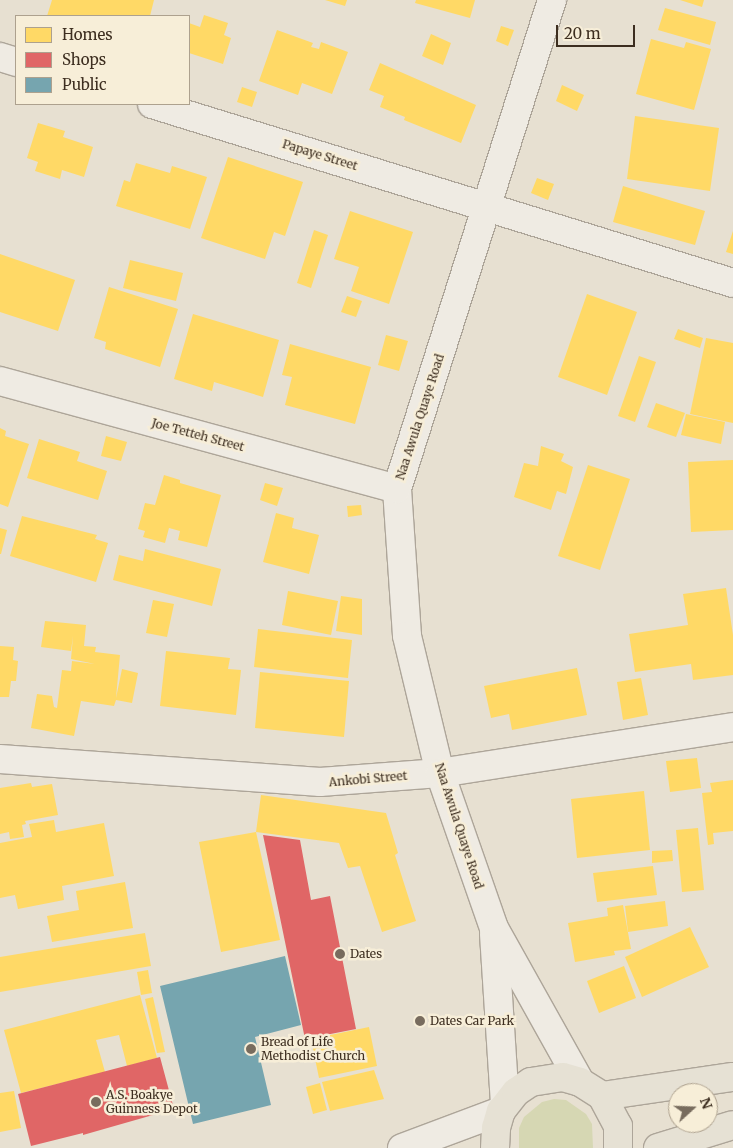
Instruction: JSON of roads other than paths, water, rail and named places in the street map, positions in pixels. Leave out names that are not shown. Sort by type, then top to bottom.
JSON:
[{"type":"main road","points":[[495,1148],[496,1128],[503,1108],[531,1082],[564,1077],[591,1089],[733,1077]]},
{"type":"main road","points":[[591,1089],[618,1126],[618,1148]]},
{"type":"main road","points":[[667,1146],[733,1125]]},
{"type":"street","name":"Naa Awula Quaye Road","points":[[552,0],[397,489],[407,636],[440,773],[494,928],[591,1089]]},
{"type":"street","points":[[0,57],[15,62]]},
{"type":"street","name":"Papaye Street","points":[[155,105],[733,283]]},
{"type":"street","name":"Joe Tetteh Street","points":[[0,381],[397,489]]},
{"type":"street","name":"Ankobi Street","points":[[0,759],[320,782],[440,773],[733,727]]},
{"type":"street","name":"Naa Awula Quaye Road","points":[[494,928],[503,1108]]},
{"type":"street","points":[[402,1148],[503,1108]]},
{"type":"place","name":"Dates","points":[[340,954]]},
{"type":"place","name":"Dates Car Park","points":[[420,1021]]},
{"type":"place","name":"Bread of Life Methodist Church","points":[[251,1049]]},
{"type":"place","name":"A.S. Boakye Guinness Depot","points":[[96,1102]]}]
